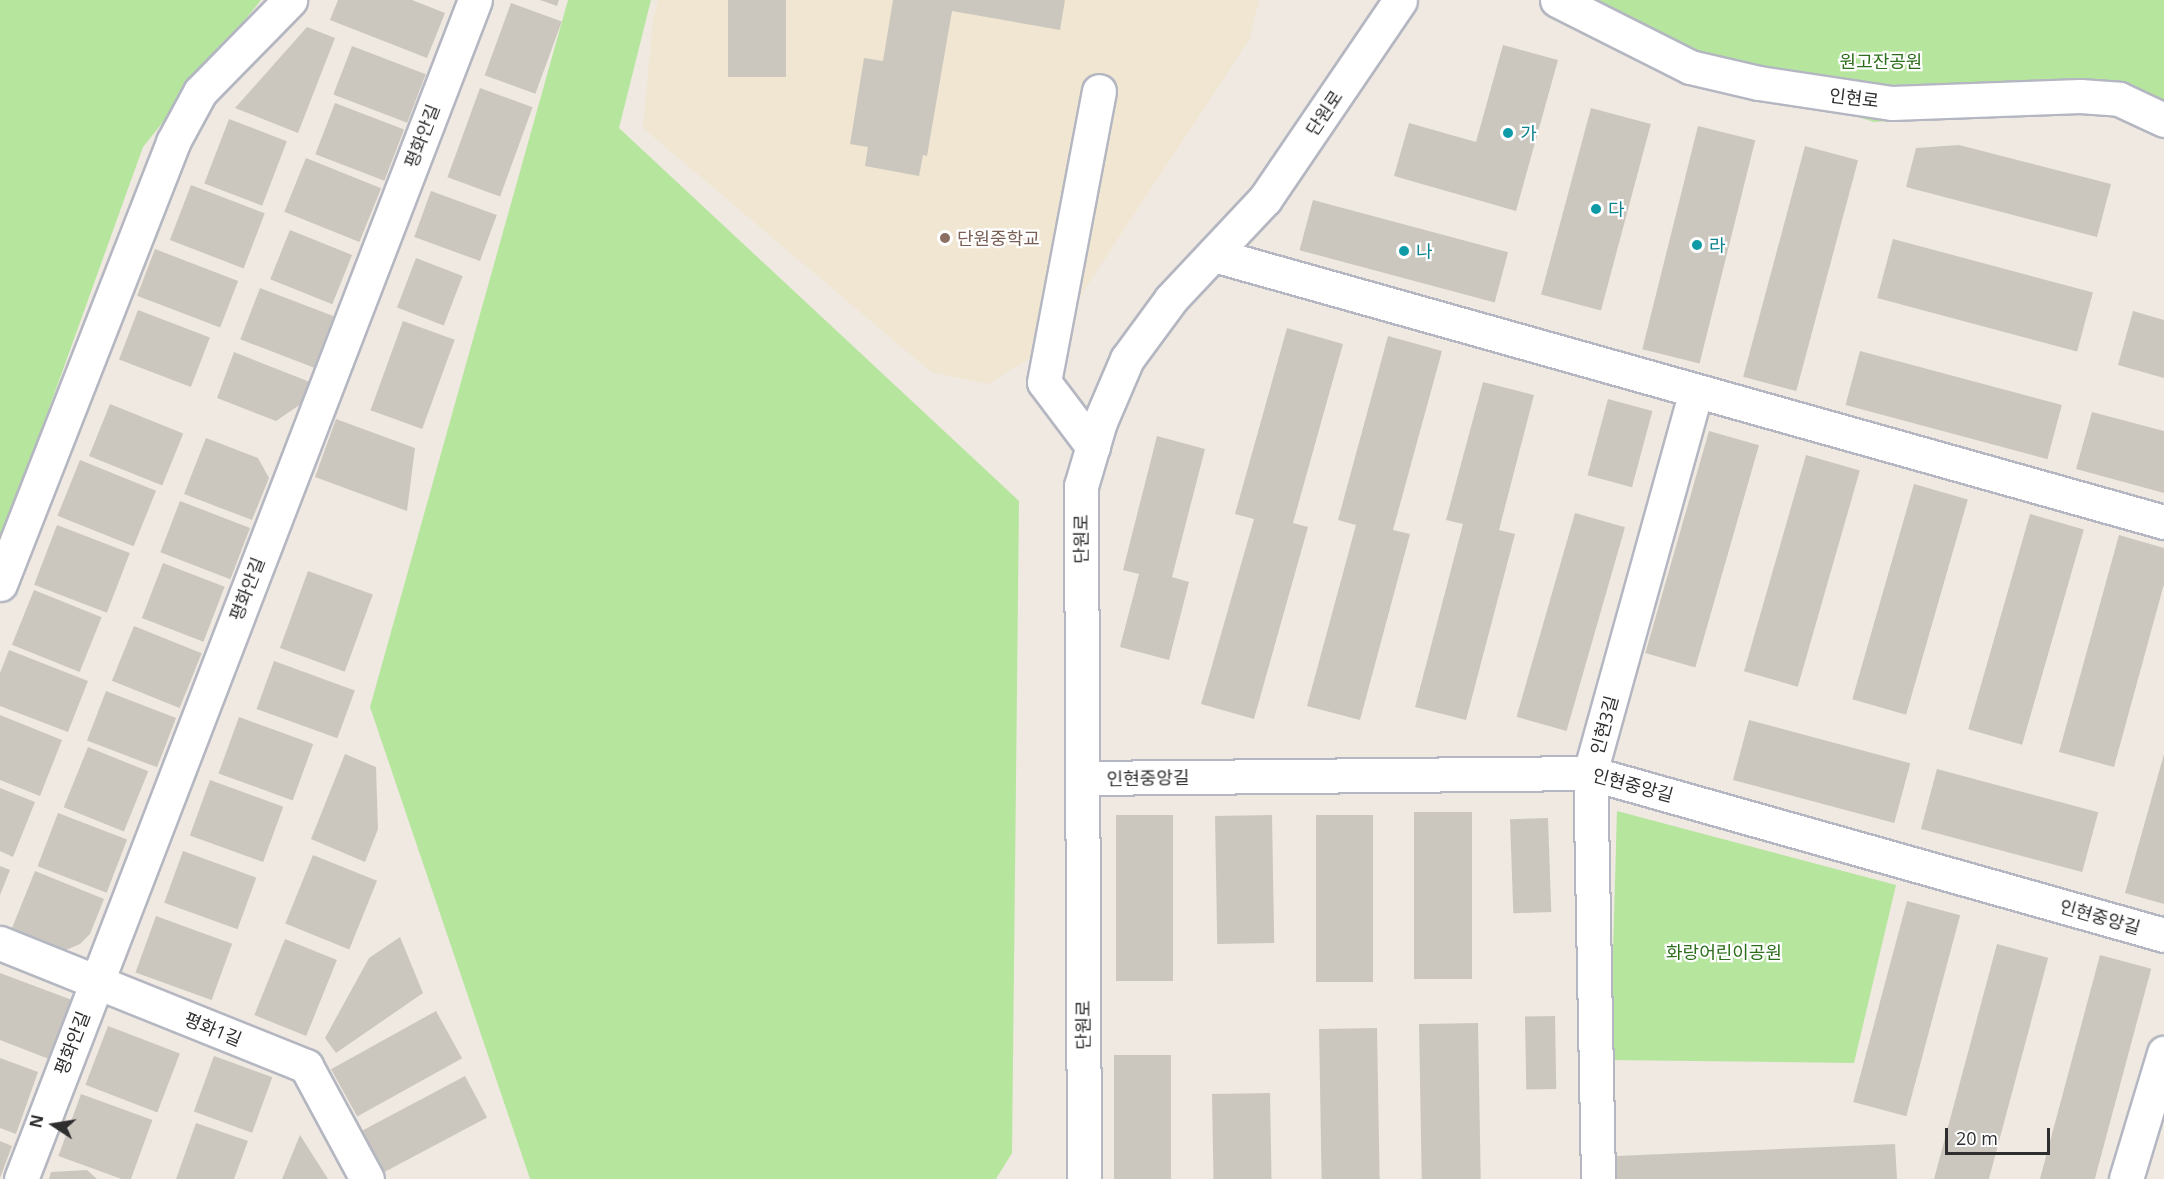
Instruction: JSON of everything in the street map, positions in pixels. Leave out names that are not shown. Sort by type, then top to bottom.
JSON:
[{"type":"street","points":[[0,584],[173,142],[200,92],[290,0]]},
{"type":"street","name":"평화안길","points":[[21,1179],[475,0]]},
{"type":"street","name":"단원로","points":[[1084,1179],[1081,486],[1093,447],[1127,359],[1171,299],[1265,199],[1400,0]]},
{"type":"street","name":"인현로","points":[[1557,0],[1690,68],[1759,84],[1892,103],[2080,96],[2119,99],[2164,120]]},
{"type":"street","points":[[1093,447],[1044,382],[1099,91]]},
{"type":"street","points":[[1214,255],[2164,522]]},
{"type":"street","name":"인현3길","points":[[1598,1179],[1590,772],[1696,391]]},
{"type":"street","name":"인현중앙길","points":[[1082,778],[1590,772],[2164,935]]},
{"type":"street","name":"평화1길","points":[[0,944],[306,1066],[367,1179]]},
{"type":"street","points":[[2126,1179],[2164,1053]]},
{"type":"shaded area","name":"단원중학교","points":[[658,0],[1259,0],[1249,40],[1046,348],[988,384],[931,372],[643,128],[653,20]]},
{"type":"green space","points":[[0,0],[261,0],[143,147],[0,545]]},
{"type":"green space","points":[[568,0],[651,0],[619,128],[1019,501],[1012,1153],[996,1179],[530,1179],[370,707]]},
{"type":"green space","name":"원고잔공원","points":[[1587,0],[2164,0],[2164,133],[2117,106],[1874,122],[1757,85],[1673,38]]},
{"type":"green space","name":"화랑어린이공원","points":[[1617,811],[1896,885],[1854,1063],[1610,1060]]},
{"type":"building","points":[[338,0],[412,0],[445,13],[427,58],[330,20]]},
{"type":"building","points":[[540,0],[559,0],[557,6]]},
{"type":"building","points":[[728,0],[786,0],[786,77],[728,77]]},
{"type":"building","points":[[893,0],[1065,0],[1060,30],[952,11],[927,156],[923,155],[919,176],[865,166],[868,147],[850,144],[864,58],[883,61]]},
{"type":"building","points":[[511,3],[562,21],[535,94],[485,75]]},
{"type":"building","points":[[307,27],[335,38],[298,133],[235,108]]},
{"type":"building","name":"가","points":[[1503,45],[1558,60],[1516,211],[1394,176],[1409,123],[1476,142]]},
{"type":"building","points":[[352,46],[426,74],[407,123],[333,95]]},
{"type":"building","points":[[480,88],[533,107],[500,196],[448,177]]},
{"type":"building","points":[[335,103],[404,130],[384,181],[315,154]]},
{"type":"building","name":"다","points":[[1591,108],[1651,124],[1601,310],[1541,294]]},
{"type":"building","points":[[229,119],[287,141],[262,206],[204,183]]},
{"type":"building","name":"라","points":[[1698,126],[1755,140],[1700,363],[1642,349]]},
{"type":"building","points":[[1959,145],[2111,184],[2097,237],[1906,187],[1916,148]]},
{"type":"building","points":[[1805,146],[1858,160],[1796,391],[1743,377]]},
{"type":"building","points":[[306,158],[381,188],[359,242],[284,212]]},
{"type":"building","points":[[191,185],[265,213],[244,268],[170,240]]},
{"type":"building","points":[[431,191],[497,215],[480,261],[414,237]]},
{"type":"building","name":"나","points":[[1313,200],[1508,252],[1495,303],[1300,250]]},
{"type":"building","points":[[290,230],[352,255],[332,304],[270,279]]},
{"type":"building","points":[[1893,239],[2093,293],[2077,351],[1877,298]]},
{"type":"building","points":[[155,249],[238,281],[220,328],[137,296]]},
{"type":"building","points":[[416,258],[463,276],[444,325],[397,307]]},
{"type":"building","points":[[260,288],[334,316],[314,368],[240,339]]},
{"type":"building","points":[[138,310],[210,338],[191,387],[119,359]]},
{"type":"building","points":[[2133,311],[2164,320],[2164,378],[2118,365]]},
{"type":"building","points":[[403,321],[455,340],[422,429],[371,410]]},
{"type":"building","points":[[1287,328],[1343,344],[1293,523],[1308,527],[1254,719],[1201,704],[1254,519],[1235,514]]},
{"type":"building","points":[[1388,336],[1442,351],[1393,530],[1410,534],[1360,720],[1307,706],[1356,525],[1338,520]]},
{"type":"building","points":[[1860,351],[2062,405],[2047,459],[1846,405]]},
{"type":"building","points":[[234,352],[310,382],[301,404],[276,421],[217,398]]},
{"type":"building","points":[[1483,382],[1534,395],[1499,530],[1515,534],[1466,720],[1415,707],[1463,524],[1446,520]]},
{"type":"building","points":[[1608,399],[1652,411],[1632,487],[1588,475]]},
{"type":"building","points":[[110,404],[183,434],[162,486],[89,456]]},
{"type":"building","points":[[2092,412],[2164,431],[2164,493],[2076,469]]},
{"type":"building","points":[[336,419],[415,448],[407,511],[315,477]]},
{"type":"building","points":[[1709,431],[1759,445],[1695,667],[1645,653]]},
{"type":"building","points":[[1157,436],[1205,449],[1172,577],[1189,582],[1169,660],[1120,647],[1139,574],[1123,570]]},
{"type":"building","points":[[206,438],[258,458],[269,478],[252,520],[184,494]]},
{"type":"building","points":[[1806,455],[1860,470],[1798,687],[1744,671]]},
{"type":"building","points":[[80,460],[156,491],[134,546],[58,516]]},
{"type":"building","points":[[1914,484],[1968,499],[1906,715],[1852,699]]},
{"type":"building","points":[[180,501],[250,528],[230,579],[160,552]]},
{"type":"building","points":[[1575,513],[1625,527],[1567,731],[1517,717]]},
{"type":"building","points":[[2030,514],[2084,529],[2022,745],[1968,729]]},
{"type":"building","points":[[57,525],[130,553],[107,613],[34,585]]},
{"type":"building","points":[[2119,535],[2164,548],[2164,584],[2114,767],[2059,752]]},
{"type":"building","points":[[163,563],[225,587],[203,642],[142,618]]},
{"type":"building","points":[[308,571],[373,595],[345,672],[280,648]]},
{"type":"building","points":[[34,590],[102,617],[80,672],[12,645]]},
{"type":"building","points":[[134,626],[202,653],[180,708],[112,681]]},
{"type":"building","points":[[9,650],[88,681],[68,732],[0,706],[0,673]]},
{"type":"building","points":[[274,661],[355,690],[337,738],[257,709]]},
{"type":"building","points":[[106,691],[176,718],[157,767],[87,740]]},
{"type":"building","points":[[0,715],[62,740],[40,796],[0,780]]},
{"type":"building","points":[[239,717],[313,744],[293,800],[218,773]]},
{"type":"building","points":[[1749,720],[1910,763],[1894,823],[1733,780]]},
{"type":"building","points":[[88,747],[148,771],[124,832],[64,807]]},
{"type":"building","points":[[345,754],[376,767],[378,829],[365,862],[311,839]]},
{"type":"building","points":[[2164,754],[2164,904],[2125,893]]},
{"type":"building","points":[[1937,769],[2098,812],[2082,872],[1921,829]]},
{"type":"building","points":[[210,780],[283,807],[263,862],[190,835]]},
{"type":"building","points":[[0,788],[35,802],[13,857],[0,851]]},
{"type":"building","points":[[1414,812],[1472,812],[1472,979],[1414,979]]},
{"type":"building","points":[[58,813],[127,840],[107,893],[38,866]]},
{"type":"building","points":[[1116,815],[1173,815],[1173,981],[1116,981]]},
{"type":"building","points":[[1272,815],[1274,943],[1217,944],[1215,816]]},
{"type":"building","points":[[1316,815],[1373,815],[1373,982],[1316,982]]},
{"type":"building","points":[[1548,818],[1551,912],[1513,913],[1510,819]]},
{"type":"building","points":[[183,851],[256,878],[237,929],[164,903]]},
{"type":"building","points":[[313,855],[377,881],[349,949],[285,924]]},
{"type":"building","points":[[0,866],[10,870],[0,895]]},
{"type":"building","points":[[35,871],[104,899],[90,934],[80,944],[66,950],[12,928]]},
{"type":"building","points":[[1907,901],[1960,915],[1906,1116],[1853,1102]]},
{"type":"building","points":[[156,916],[232,944],[212,1000],[135,972]]},
{"type":"building","points":[[400,937],[423,993],[336,1053],[325,1038],[369,958]]},
{"type":"building","points":[[285,939],[337,960],[306,1036],[254,1015]]},
{"type":"building","points":[[1997,944],[2048,958],[1989,1179],[1934,1179]]},
{"type":"building","points":[[2100,955],[2151,969],[2095,1179],[2040,1179]]},
{"type":"building","points":[[0,973],[72,1000],[49,1059],[0,1040]]},
{"type":"building","points":[[436,1011],[462,1058],[357,1116],[331,1069]]},
{"type":"building","points":[[1555,1016],[1556,1089],[1526,1090],[1525,1017]]},
{"type":"building","points":[[1478,1023],[1481,1179],[1422,1179],[1419,1024]]},
{"type":"building","points":[[108,1026],[180,1054],[157,1112],[85,1085]]},
{"type":"building","points":[[1377,1028],[1380,1179],[1322,1179],[1319,1029]]},
{"type":"building","points":[[1114,1055],[1171,1055],[1171,1179],[1114,1179]]},
{"type":"building","points":[[214,1056],[272,1077],[252,1133],[194,1111]]},
{"type":"building","points":[[0,1058],[38,1072],[16,1134],[0,1128]]},
{"type":"building","points":[[465,1076],[487,1117],[380,1174],[358,1133]]},
{"type":"building","points":[[1270,1093],[1272,1179],[1213,1179],[1212,1094]]},
{"type":"building","points":[[81,1094],[152,1120],[131,1179],[122,1179],[58,1156]]},
{"type":"building","points":[[196,1123],[248,1141],[234,1179],[176,1179]]},
{"type":"building","points":[[300,1135],[328,1179],[282,1179]]},
{"type":"building","points":[[0,1141],[12,1146],[0,1178]]},
{"type":"building","points":[[1895,1144],[1897,1179],[1617,1179],[1616,1156]]},
{"type":"building","points":[[87,1170],[97,1179],[49,1179],[51,1172]]},
{"type":"place","name":"가","points":[[1508,133]]},
{"type":"place","name":"다","points":[[1596,209]]},
{"type":"place","name":"단원중학교","points":[[945,238]]},
{"type":"place","name":"라","points":[[1697,245]]},
{"type":"place","name":"나","points":[[1404,251]]}]
